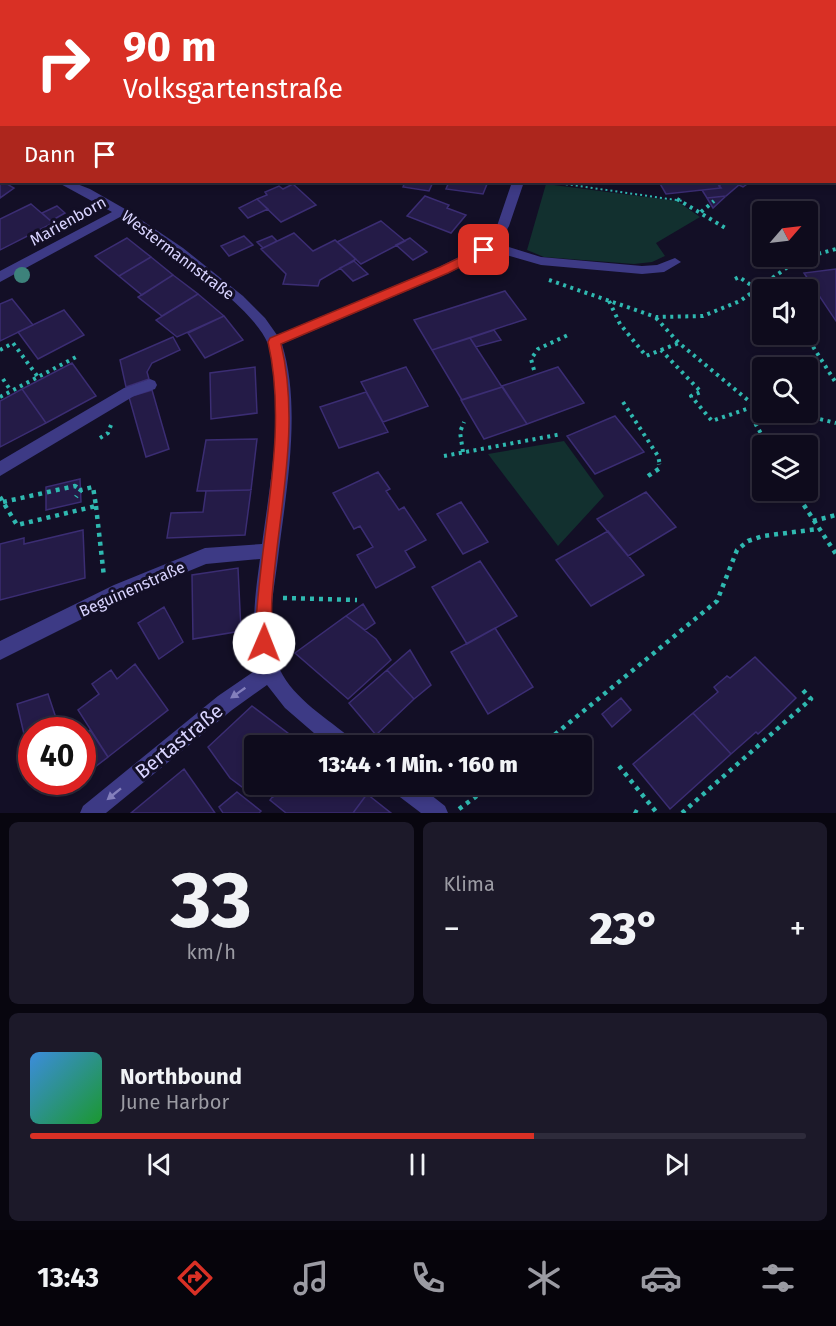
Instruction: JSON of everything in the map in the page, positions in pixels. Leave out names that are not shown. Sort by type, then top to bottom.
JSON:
[{"type":"street","name":"Westermannstraße","points":[[65,183],[121,212],[187,258],[244,304],[260,321],[274,342],[281,370],[282,419],[264,598],[264,643],[269,672],[285,693],[333,735]]},
{"type":"street","points":[[274,342],[444,270],[492,246],[503,226],[518,183]]},
{"type":"street","name":"Marienborn","points":[[0,277],[121,212]]},
{"type":"street","points":[[492,246],[541,261],[642,270],[658,269],[675,262]]},
{"type":"street","points":[[0,469],[129,392],[150,385]]},
{"type":"street","name":"Beguinenstraße","points":[[0,651],[107,598],[205,556],[270,551]]},
{"type":"street","name":"Bertastraße","points":[[90,813],[225,703],[269,672]]},
{"type":"street","points":[[414,795],[438,813]]},
{"type":"path","points":[[558,183],[681,200],[727,229]]},
{"type":"path","points":[[701,213],[714,201]]},
{"type":"path","points":[[773,279],[799,259],[836,249]]},
{"type":"path","points":[[735,279],[739,277],[752,286]]},
{"type":"path","points":[[547,279],[656,317],[703,316],[740,301],[752,293]]},
{"type":"path","points":[[609,301],[620,324],[646,356],[680,343]]},
{"type":"path","points":[[656,317],[680,343],[752,403]]},
{"type":"path","points":[[534,370],[531,359],[538,350],[568,335]]},
{"type":"path","points":[[0,350],[13,343],[38,377]]},
{"type":"path","points":[[812,345],[836,383]]},
{"type":"path","points":[[661,350],[700,392],[691,396],[712,421],[752,407]]},
{"type":"path","points":[[0,397],[76,357]]},
{"type":"path","points":[[3,379],[11,391]]},
{"type":"path","points":[[623,402],[658,456],[660,468],[648,476]]},
{"type":"path","points":[[818,419],[836,423]]},
{"type":"path","points":[[463,452],[460,432],[464,422]]},
{"type":"path","points":[[444,456],[562,434]]},
{"type":"path","points":[[81,490],[75,486],[1,499],[17,525],[96,506]]},
{"type":"path","points":[[76,497],[81,490],[93,487],[107,598]]},
{"type":"path","points":[[801,501],[835,551]]},
{"type":"path","points":[[813,521],[836,516]]},
{"type":"path","points":[[554,735],[717,601],[737,550],[748,541],[763,536],[818,529]]},
{"type":"path","points":[[264,598],[357,600]]},
{"type":"path","points":[[682,813],[811,699],[801,688]]},
{"type":"path","points":[[619,766],[657,813]]},
{"type":"path","points":[[453,813],[478,795]]},
{"type":"green space","points":[[546,184],[677,201],[700,217],[656,243],[665,256],[652,262],[634,264],[544,257],[527,250]]},
{"type":"green space","points":[[564,441],[604,496],[558,546],[488,454]]},
{"type":"building","points":[[0,183],[14,188],[0,198]]},
{"type":"building","points":[[405,183],[433,183],[429,191],[403,187]]},
{"type":"building","points":[[449,183],[487,183],[483,194],[446,189]]},
{"type":"building","points":[[660,183],[717,183],[721,188],[666,194]]},
{"type":"building","points":[[723,183],[749,183],[743,187],[739,185],[726,196],[707,198],[702,190],[721,188],[719,186]]},
{"type":"building","points":[[293,184],[316,205],[281,222],[257,199],[267,195],[265,192],[279,186],[283,189]]},
{"type":"building","points":[[425,196],[449,205],[447,208],[466,215],[451,233],[407,216]]},
{"type":"building","points":[[726,196],[713,208],[707,198]]},
{"type":"building","points":[[257,199],[268,209],[248,218],[239,208]]},
{"type":"building","points":[[31,204],[53,223],[0,250],[0,219]]},
{"type":"building","points":[[57,206],[65,213],[51,221],[42,213]]},
{"type":"building","points":[[381,221],[405,241],[361,264],[337,242]]},
{"type":"building","points":[[294,233],[313,251],[335,240],[356,259],[320,280],[318,286],[283,284],[286,274],[261,249]]},
{"type":"building","points":[[244,236],[253,245],[229,256],[221,246]]},
{"type":"building","points":[[272,236],[277,241],[263,248],[257,242]]},
{"type":"building","points":[[127,238],[151,257],[119,276],[95,256]]},
{"type":"building","points":[[410,238],[427,252],[413,260],[396,245]]},
{"type":"building","points":[[151,257],[173,275],[142,295],[119,276]]},
{"type":"building","points":[[354,261],[368,274],[353,281],[340,268]]},
{"type":"building","points":[[836,269],[836,321],[818,294],[818,279],[808,279],[804,273]]},
{"type":"building","points":[[173,275],[198,294],[162,316],[138,297]]},
{"type":"building","points":[[505,291],[526,319],[432,350],[414,320]]},
{"type":"building","points":[[198,294],[224,316],[177,337],[156,320]]},
{"type":"building","points":[[12,299],[33,325],[0,341],[0,304]]},
{"type":"building","points":[[64,310],[84,335],[38,359],[18,332]]},
{"type":"building","points":[[224,316],[243,340],[205,358],[188,333]]},
{"type":"building","points":[[494,330],[501,340],[476,347],[470,338]]},
{"type":"building","points":[[173,337],[180,350],[152,363],[147,372],[149,379],[126,387],[120,360]]},
{"type":"building","points":[[470,338],[502,387],[462,400],[432,350]]},
{"type":"building","points":[[72,363],[96,396],[46,423],[22,389]]},
{"type":"building","points":[[255,367],[257,413],[211,419],[210,373]]},
{"type":"building","points":[[406,367],[428,406],[383,422],[361,382]]},
{"type":"building","points":[[558,367],[584,403],[527,424],[502,386]]},
{"type":"building","points":[[500,384],[527,424],[484,439],[461,400],[502,387]]},
{"type":"building","points":[[22,389],[46,423],[0,447],[0,401]]},
{"type":"building","points":[[152,390],[169,449],[146,457],[129,397]]},
{"type":"building","points":[[366,392],[388,432],[339,448],[320,407]]},
{"type":"building","points":[[615,416],[644,452],[595,474],[567,436]]},
{"type":"building","points":[[257,439],[251,490],[197,491],[206,440]]},
{"type":"building","points":[[378,472],[390,489],[386,491],[399,510],[404,507],[426,540],[405,551],[415,567],[376,588],[357,555],[373,547],[360,526],[354,529],[333,493]]},
{"type":"building","points":[[80,479],[81,502],[46,510],[46,487]]},
{"type":"building","points":[[251,490],[245,535],[167,538],[171,513],[203,512],[206,491]]},
{"type":"building","points":[[646,492],[676,527],[628,556],[597,519]]},
{"type":"building","points":[[461,502],[488,542],[463,554],[437,514]]},
{"type":"building","points":[[83,530],[85,578],[0,600],[0,544],[24,538],[24,544]]},
{"type":"building","points":[[608,531],[644,575],[591,606],[556,560]]},
{"type":"building","points":[[480,561],[517,616],[467,644],[432,587]]},
{"type":"building","points":[[238,568],[241,631],[193,639],[192,575]]},
{"type":"building","points":[[363,604],[375,623],[365,630],[346,616]]},
{"type":"building","points":[[164,607],[183,642],[159,659],[138,623]]},
{"type":"building","points":[[346,616],[376,639],[391,660],[348,699],[295,653]]},
{"type":"building","points":[[495,628],[533,687],[488,714],[451,652]]},
{"type":"building","points":[[410,650],[431,685],[414,699],[387,670]]},
{"type":"building","points":[[755,657],[796,698],[758,734],[756,732],[731,754],[693,713],[718,692],[714,687],[727,676],[730,678]]},
{"type":"building","points":[[135,664],[168,710],[108,757],[96,738],[96,717],[82,717],[78,710],[99,694],[92,684],[111,670],[117,679]]},
{"type":"building","points":[[387,670],[414,699],[376,735],[349,703]]},
{"type":"building","points":[[48,694],[56,717],[20,717],[17,704]]},
{"type":"building","points":[[621,698],[631,710],[612,727],[602,714]]},
{"type":"building","points":[[252,706],[290,735],[244,735],[244,785],[242,787],[230,778],[208,747]]},
{"type":"building","points":[[693,713],[731,754],[670,809],[633,764]]},
{"type":"building","points":[[96,739],[108,757],[96,766]]},
{"type":"building","points":[[184,769],[215,813],[131,813]]},
{"type":"building","points":[[237,792],[261,811],[259,813],[223,813],[219,807]]},
{"type":"building","points":[[274,795],[366,795],[353,813],[286,813],[270,800]]},
{"type":"building","points":[[368,795],[391,813],[353,813]]},
{"type":"route","points":[[264,643],[264,598],[279,475],[282,419],[281,370],[274,342],[444,270],[484,250]]}]
